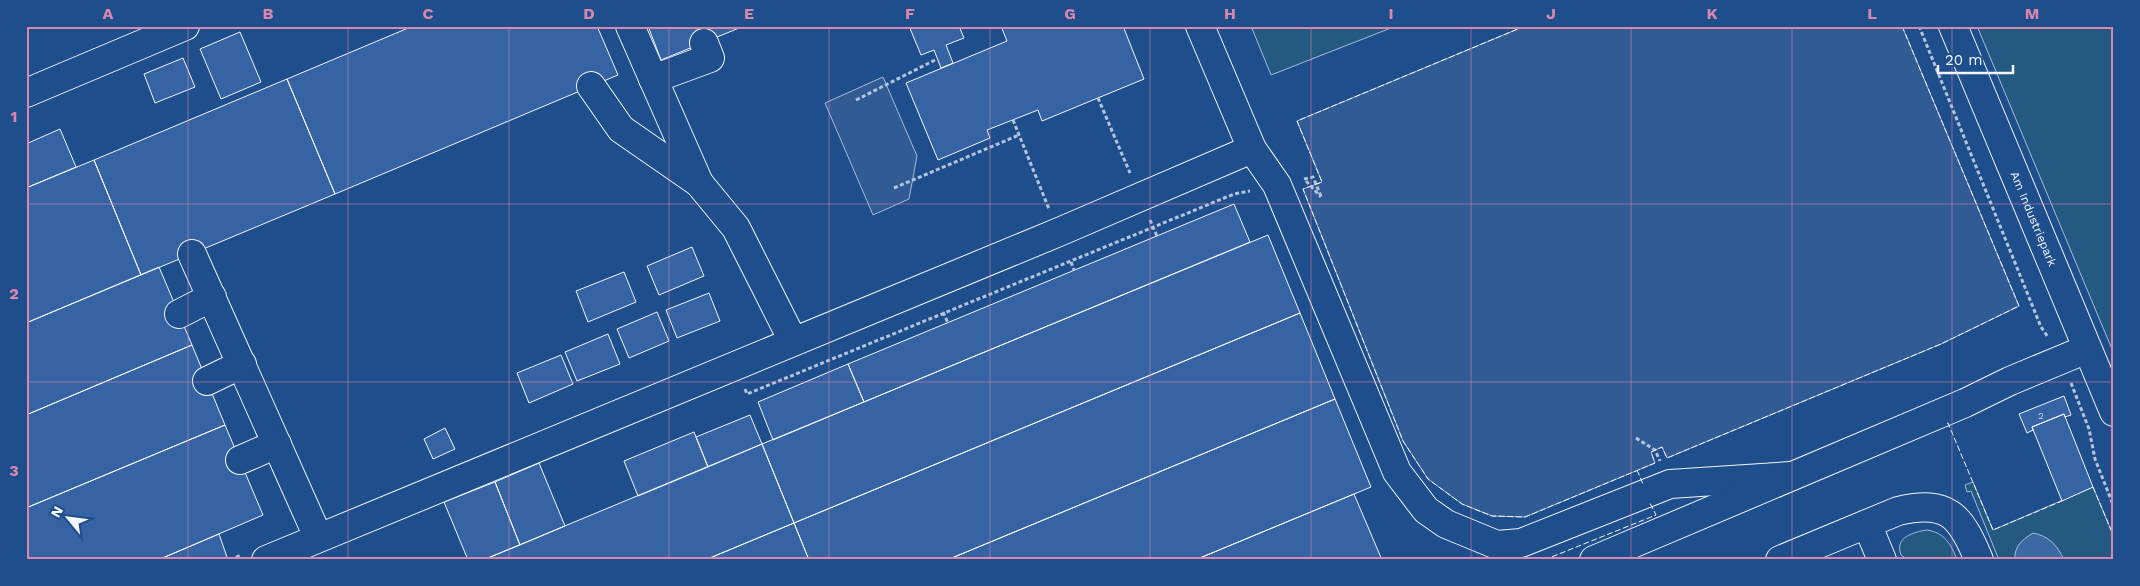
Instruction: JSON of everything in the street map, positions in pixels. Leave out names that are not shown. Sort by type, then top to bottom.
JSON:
[{"type":"street","points":[[26,93],[185,26]]},
{"type":"street","points":[[630,26],[699,183],[736,228],[793,341]]},
{"type":"street","points":[[1200,26],[1252,149],[1277,185],[1397,472],[1426,510],[1446,524],[1497,545],[1521,543],[1670,484],[1791,476]]},
{"type":"street","name":"Am Industriepark","points":[[1954,26],[2114,412]]},
{"type":"street","points":[[653,79],[710,58],[704,43]]},
{"type":"street","points":[[591,86],[621,129],[699,183]]},
{"type":"street","points":[[266,560],[1059,232],[1252,149]]},
{"type":"street","points":[[192,254],[318,537]]},
{"type":"street","points":[[179,314],[212,297]]},
{"type":"street","points":[[1594,560],[1965,403],[2010,381],[2087,349]]},
{"type":"street","points":[[207,381],[242,364]]},
{"type":"street","points":[[240,460],[277,444]]},
{"type":"street","points":[[1785,559],[1898,511],[1918,506],[1938,507],[1953,516],[1967,532],[1979,560]]},
{"type":"street","points":[[1867,524],[1882,560]]},
{"type":"path","points":[[1919,26],[2041,327],[2061,360],[2089,429],[2093,439],[2094,459],[2114,507]]},
{"type":"path","points":[[856,100],[937,59]]},
{"type":"path","points":[[1098,98],[1157,236]]},
{"type":"path","points":[[1013,120],[1074,270]]},
{"type":"path","points":[[894,188],[1019,136]]},
{"type":"path","points":[[1304,178],[1313,177],[1321,197]]},
{"type":"shaded area","points":[[1251,26],[1396,26],[1271,75]]},
{"type":"shaded area","points":[[1525,26],[1902,26],[2019,306],[1941,344],[1667,458],[1662,447],[1651,452],[1655,463],[1525,517],[1492,516],[1462,504],[1428,479],[1403,441],[1303,189],[1322,182],[1297,121]]},
{"type":"shaded area","points":[[1977,26],[2114,26],[2114,354]]},
{"type":"shaded area","points":[[883,77],[917,156],[909,199],[873,215],[825,103]]},
{"type":"shaded area","points":[[1973,482],[1993,530],[2093,487],[2114,537],[2114,560],[1999,560],[1971,491],[1967,492],[1965,485]]},
{"type":"shaded area","points":[[1927,530],[1933,531],[1946,540],[1957,560],[1908,560],[1901,555],[1900,544],[1906,536]]},
{"type":"shaded area","points":[[2033,533],[2044,536],[2052,542],[2064,560],[2015,560],[2017,547],[2025,538]]},
{"type":"building","points":[[413,26],[597,26],[618,75],[335,194],[287,79]]},
{"type":"building","points":[[648,26],[744,26],[661,60]]},
{"type":"building","points":[[909,26],[959,26],[964,38],[946,45],[953,63],[941,68],[934,50],[921,55]]},
{"type":"building","points":[[1001,26],[1123,26],[1144,79],[1042,121],[1038,110],[987,130],[990,138],[938,160],[906,83],[1007,41]]},
{"type":"building","points":[[240,32],[261,82],[221,99],[200,49]]},
{"type":"building","points":[[183,58],[195,87],[155,103],[144,74]]},
{"type":"building","points":[[287,79],[335,194],[141,275],[94,160]]},
{"type":"building","points":[[60,129],[76,167],[26,188],[26,144]]},
{"type":"building","points":[[94,160],[141,275],[26,323],[26,188]]},
{"type":"building","points":[[1234,204],[1250,242],[864,402],[848,364]]},
{"type":"building","points":[[1268,235],[1300,313],[794,523],[762,444]]},
{"type":"building","points":[[692,247],[704,276],[659,295],[647,266]]},
{"type":"building","points":[[159,267],[192,345],[26,415],[26,323]]},
{"type":"building","points":[[624,272],[636,302],[588,322],[576,291]]},
{"type":"building","points":[[709,293],[720,321],[677,338],[666,310]]},
{"type":"building","points":[[657,312],[669,341],[629,358],[617,329]]},
{"type":"building","points":[[1300,313],[1335,399],[947,560],[809,560],[794,523]]},
{"type":"building","points":[[608,334],[620,364],[577,381],[565,352]]},
{"type":"building","points":[[192,345],[225,425],[26,508],[26,415]]},
{"type":"building","points":[[561,355],[573,384],[529,403],[517,373]]},
{"type":"building","points":[[848,364],[864,402],[773,440],[758,402]]},
{"type":"building","points":[[2064,396],[2071,415],[2065,417],[2064,414],[2032,427],[2033,430],[2027,433],[2019,414]]},
{"type":"building","points":[[1335,399],[1371,487],[1195,560],[947,560]]},
{"type":"building","points":[[2064,414],[2093,487],[2062,501],[2032,427]]},
{"type":"building","points":[[750,415],[762,444],[708,467],[696,437]]},
{"type":"building","points":[[225,425],[263,515],[158,560],[26,560],[26,508]]},
{"type":"building","points":[[445,428],[455,449],[433,459],[424,439]]},
{"type":"building","points":[[694,432],[708,467],[638,496],[624,461]]},
{"type":"building","points":[[762,444],[794,523],[705,560],[483,560]]},
{"type":"building","points":[[539,463],[565,526],[520,545],[495,482]]},
{"type":"building","points":[[495,482],[520,545],[483,560],[468,560],[444,502]]},
{"type":"building","points":[[1354,494],[1382,560],[1195,560]]},
{"type":"building","points":[[794,523],[809,560],[705,560]]},
{"type":"building","points":[[219,534],[228,560],[158,560]]},
{"type":"fence","points":[[1525,26],[1297,121],[1322,182],[1303,189],[1403,441],[1428,479],[1462,504],[1492,516],[1525,517],[1655,463],[1651,452],[1662,447],[1667,458],[1941,344],[2019,306],[1902,26]]},
{"type":"fence","points":[[1947,423],[1993,530],[2062,501]]},
{"type":"fence","points":[[1637,470],[1643,484]]},
{"type":"fence","points":[[2093,487],[2114,537]]},
{"type":"fence","points":[[1544,560],[1656,515],[1650,503]]}]
